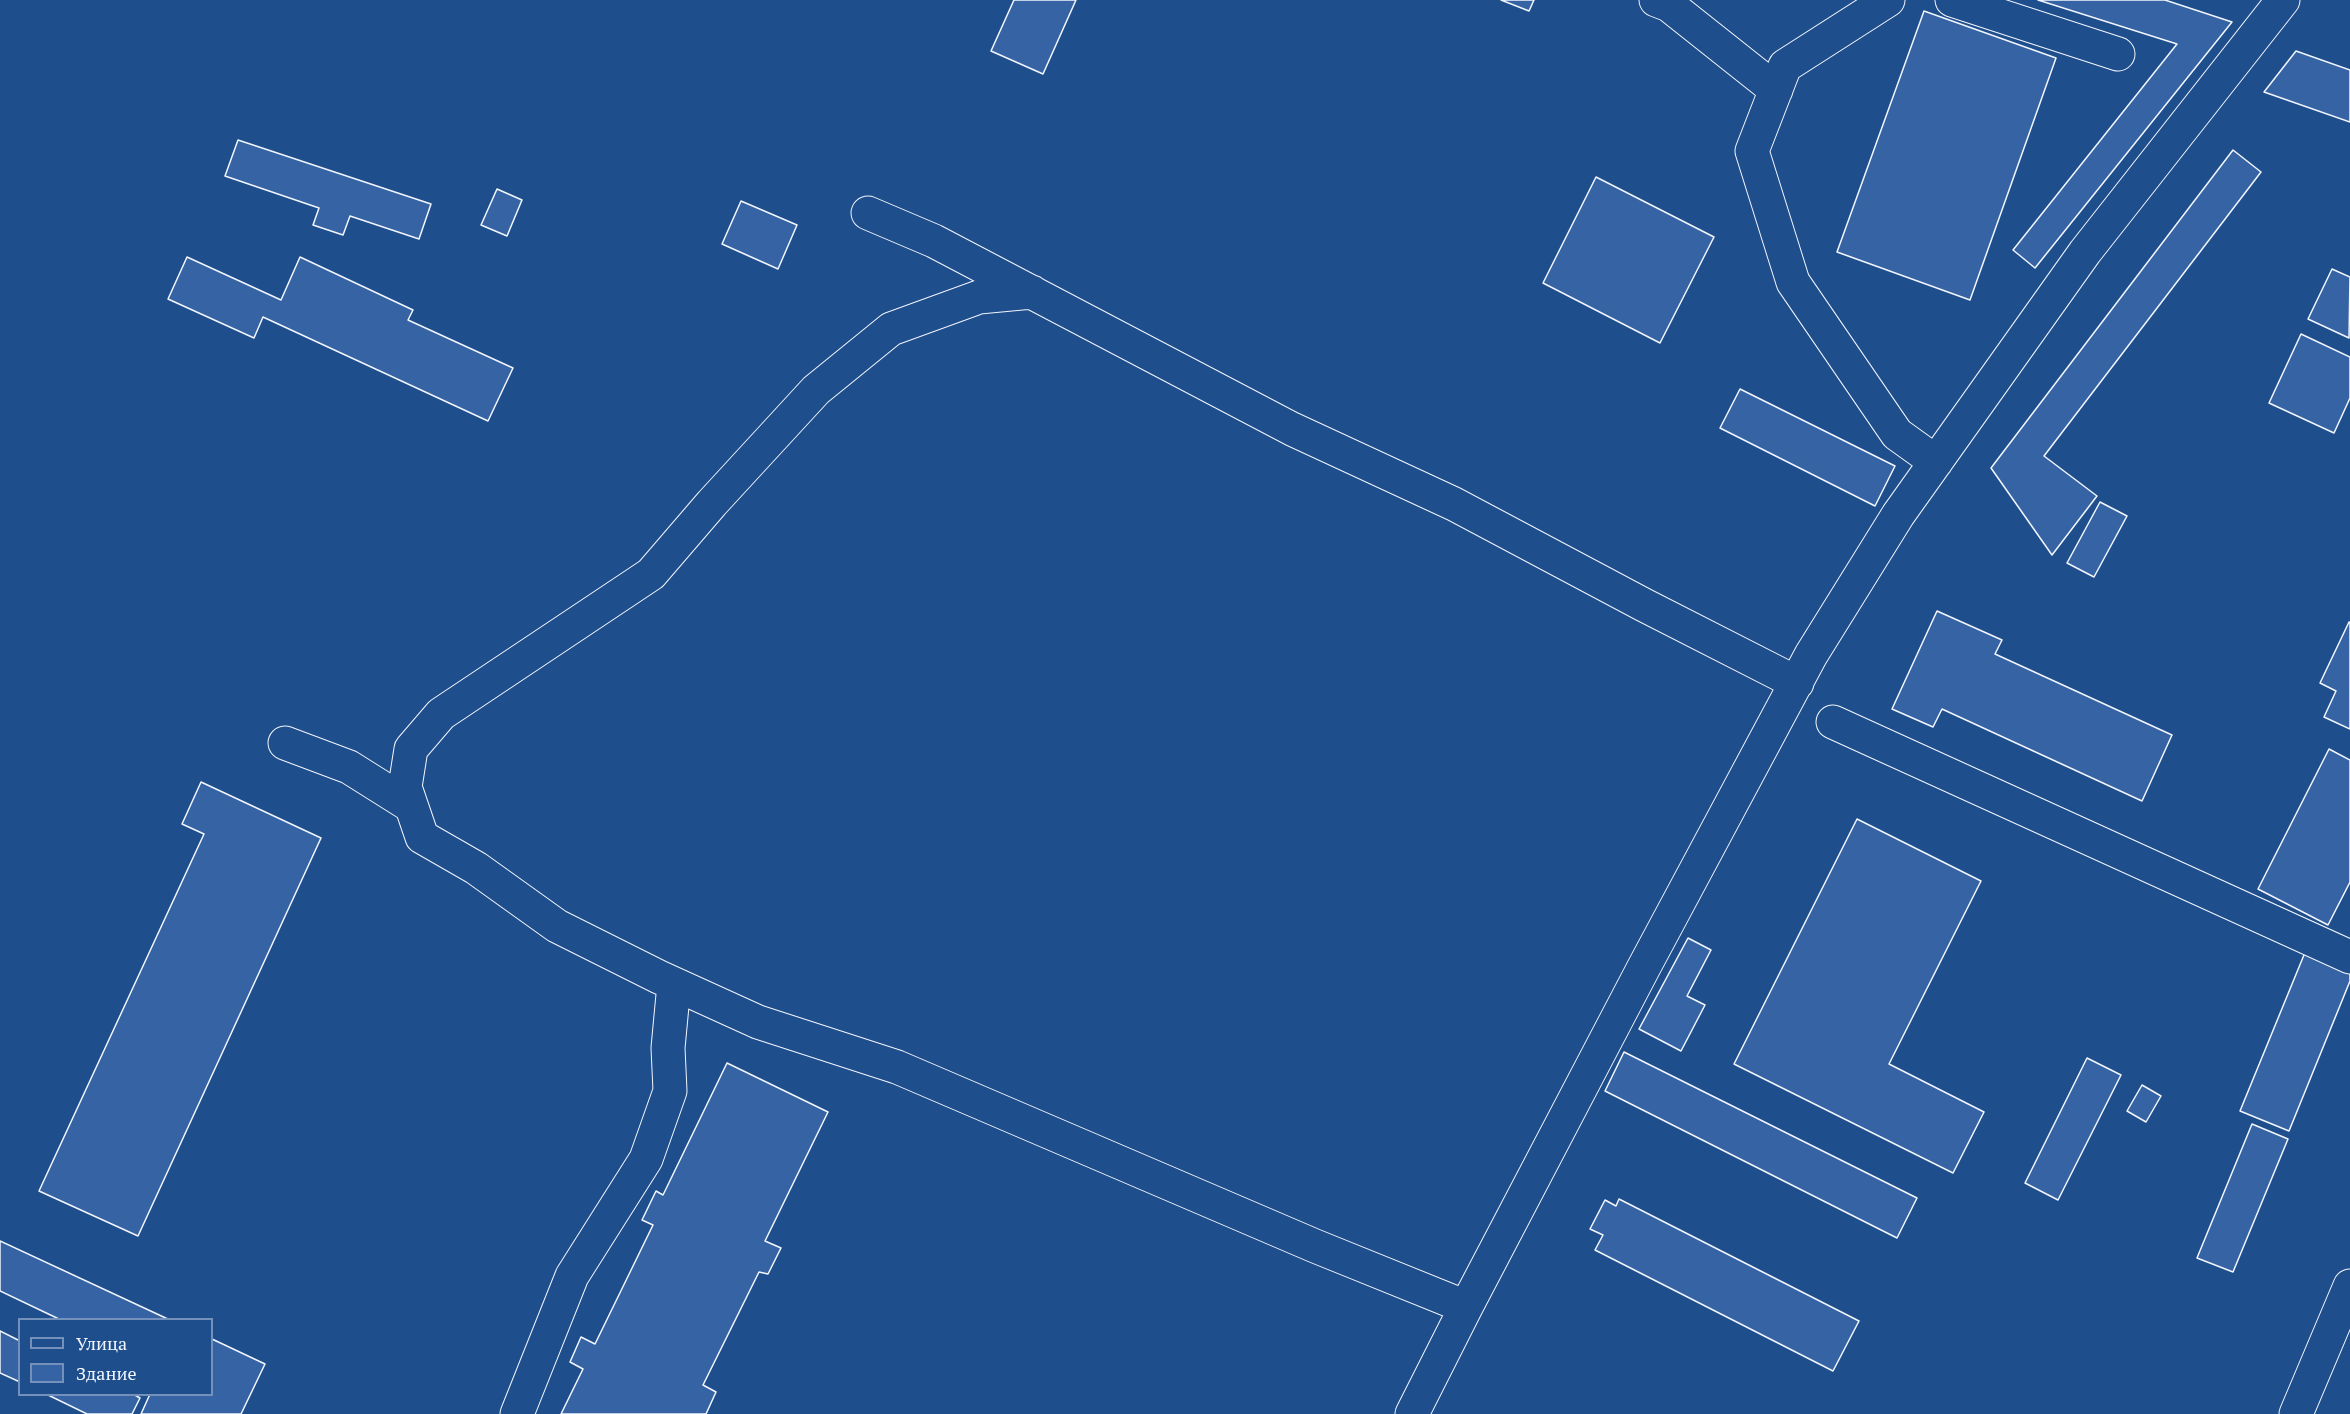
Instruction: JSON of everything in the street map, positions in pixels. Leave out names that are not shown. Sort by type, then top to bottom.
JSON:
[{"type":"street","points":[[1656,0],[1669,5],[1776,90]]},
{"type":"street","points":[[1888,0],[1785,66],[1752,151],[1792,282],[1897,434],[1936,462]]},
{"type":"street","points":[[1952,0],[2118,54]]},
{"type":"street","points":[[1412,1414],[1650,956],[1811,655],[1898,514],[2085,252],[2283,0]]},
{"type":"street","points":[[867,213],[934,241],[1293,429],[1454,504],[1797,683]]},
{"type":"street","points":[[1032,292],[978,297],[891,329],[816,390],[712,503],[651,574],[441,714],[411,749],[405,787],[422,837],[476,868],[557,926],[674,984],[758,1022],[897,1067],[1466,1307]]},
{"type":"street","points":[[1833,723],[2350,957]]},
{"type":"street","points":[[285,743],[349,767],[411,806]]},
{"type":"street","points":[[517,1414],[572,1276],[646,1159],[670,1091],[669,1048],[674,984]]},
{"type":"street","points":[[2296,1414],[2350,1286]]},
{"type":"building","points":[[1014,0],[1076,0],[1043,74],[991,51]]},
{"type":"building","points":[[1501,0],[1534,0],[1529,11]]},
{"type":"building","points":[[2038,0],[2165,0],[2232,22],[2035,268],[2013,250],[2177,44]]},
{"type":"building","points":[[1924,11],[2056,58],[1970,300],[1837,252]]},
{"type":"building","points":[[2296,51],[2350,70],[2350,122],[2264,92]]},
{"type":"building","points":[[238,140],[431,204],[419,239],[350,216],[343,235],[313,225],[319,208],[225,176]]},
{"type":"building","points":[[2233,150],[2261,172],[2044,456],[2097,496],[2052,555],[1991,468]]},
{"type":"building","points":[[1596,177],[1714,237],[1660,343],[1543,283]]},
{"type":"building","points":[[497,189],[522,200],[507,236],[481,225]]},
{"type":"building","points":[[741,201],[797,225],[778,269],[722,244]]},
{"type":"building","points":[[187,257],[281,300],[300,257],[413,310],[408,320],[513,368],[488,421],[263,317],[254,338],[168,299]]},
{"type":"building","points":[[2332,269],[2350,277],[2349,338],[2308,319]]},
{"type":"building","points":[[2301,334],[2350,357],[2350,398],[2334,433],[2269,403]]},
{"type":"building","points":[[1740,389],[1895,466],[1875,506],[1720,428]]},
{"type":"building","points":[[2100,502],[2127,516],[2094,577],[2067,563]]},
{"type":"building","points":[[1937,611],[2002,640],[1995,654],[2172,735],[2142,801],[1942,709],[1933,727],[1892,709]]},
{"type":"building","points":[[2349,622],[2350,729],[2324,717],[2336,691],[2320,683]]},
{"type":"building","points":[[2329,749],[2350,760],[2350,882],[2328,925],[2258,889]]},
{"type":"building","points":[[201,782],[321,838],[138,1236],[39,1191],[204,834],[182,824]]},
{"type":"building","points":[[1857,819],[1981,881],[1889,1064],[1984,1112],[1953,1173],[1734,1064]]},
{"type":"building","points":[[1688,938],[1711,950],[1687,996],[1705,1005],[1681,1051],[1639,1029]]},
{"type":"building","points":[[2306,950],[2350,968],[2350,981],[2289,1131],[2240,1111]]},
{"type":"building","points":[[1624,1052],[1917,1198],[1897,1238],[1605,1091]]},
{"type":"building","points":[[2087,1058],[2121,1075],[2058,1200],[2025,1183]]},
{"type":"building","points":[[727,1063],[828,1112],[765,1241],[781,1248],[768,1274],[759,1272],[703,1385],[716,1392],[706,1414],[561,1414],[583,1369],[570,1362],[581,1337],[595,1344],[653,1225],[642,1220],[656,1191],[663,1195]]},
{"type":"building","points":[[2142,1085],[2161,1096],[2146,1122],[2127,1111]]},
{"type":"building","points":[[2252,1124],[2288,1139],[2233,1272],[2197,1258]]},
{"type":"building","points":[[1619,1199],[1859,1321],[1833,1371],[1595,1250],[1603,1235],[1590,1229],[1605,1200],[1616,1206]]},
{"type":"building","points":[[0,1241],[166,1318],[57,1318],[0,1291]]},
{"type":"building","points":[[0,1331],[18,1340],[18,1381],[0,1373]]},
{"type":"building","points":[[213,1339],[265,1364],[241,1414],[141,1414],[149,1396],[213,1396]]},
{"type":"building","points":[[50,1396],[136,1396],[140,1398],[132,1414],[87,1414]]}]
